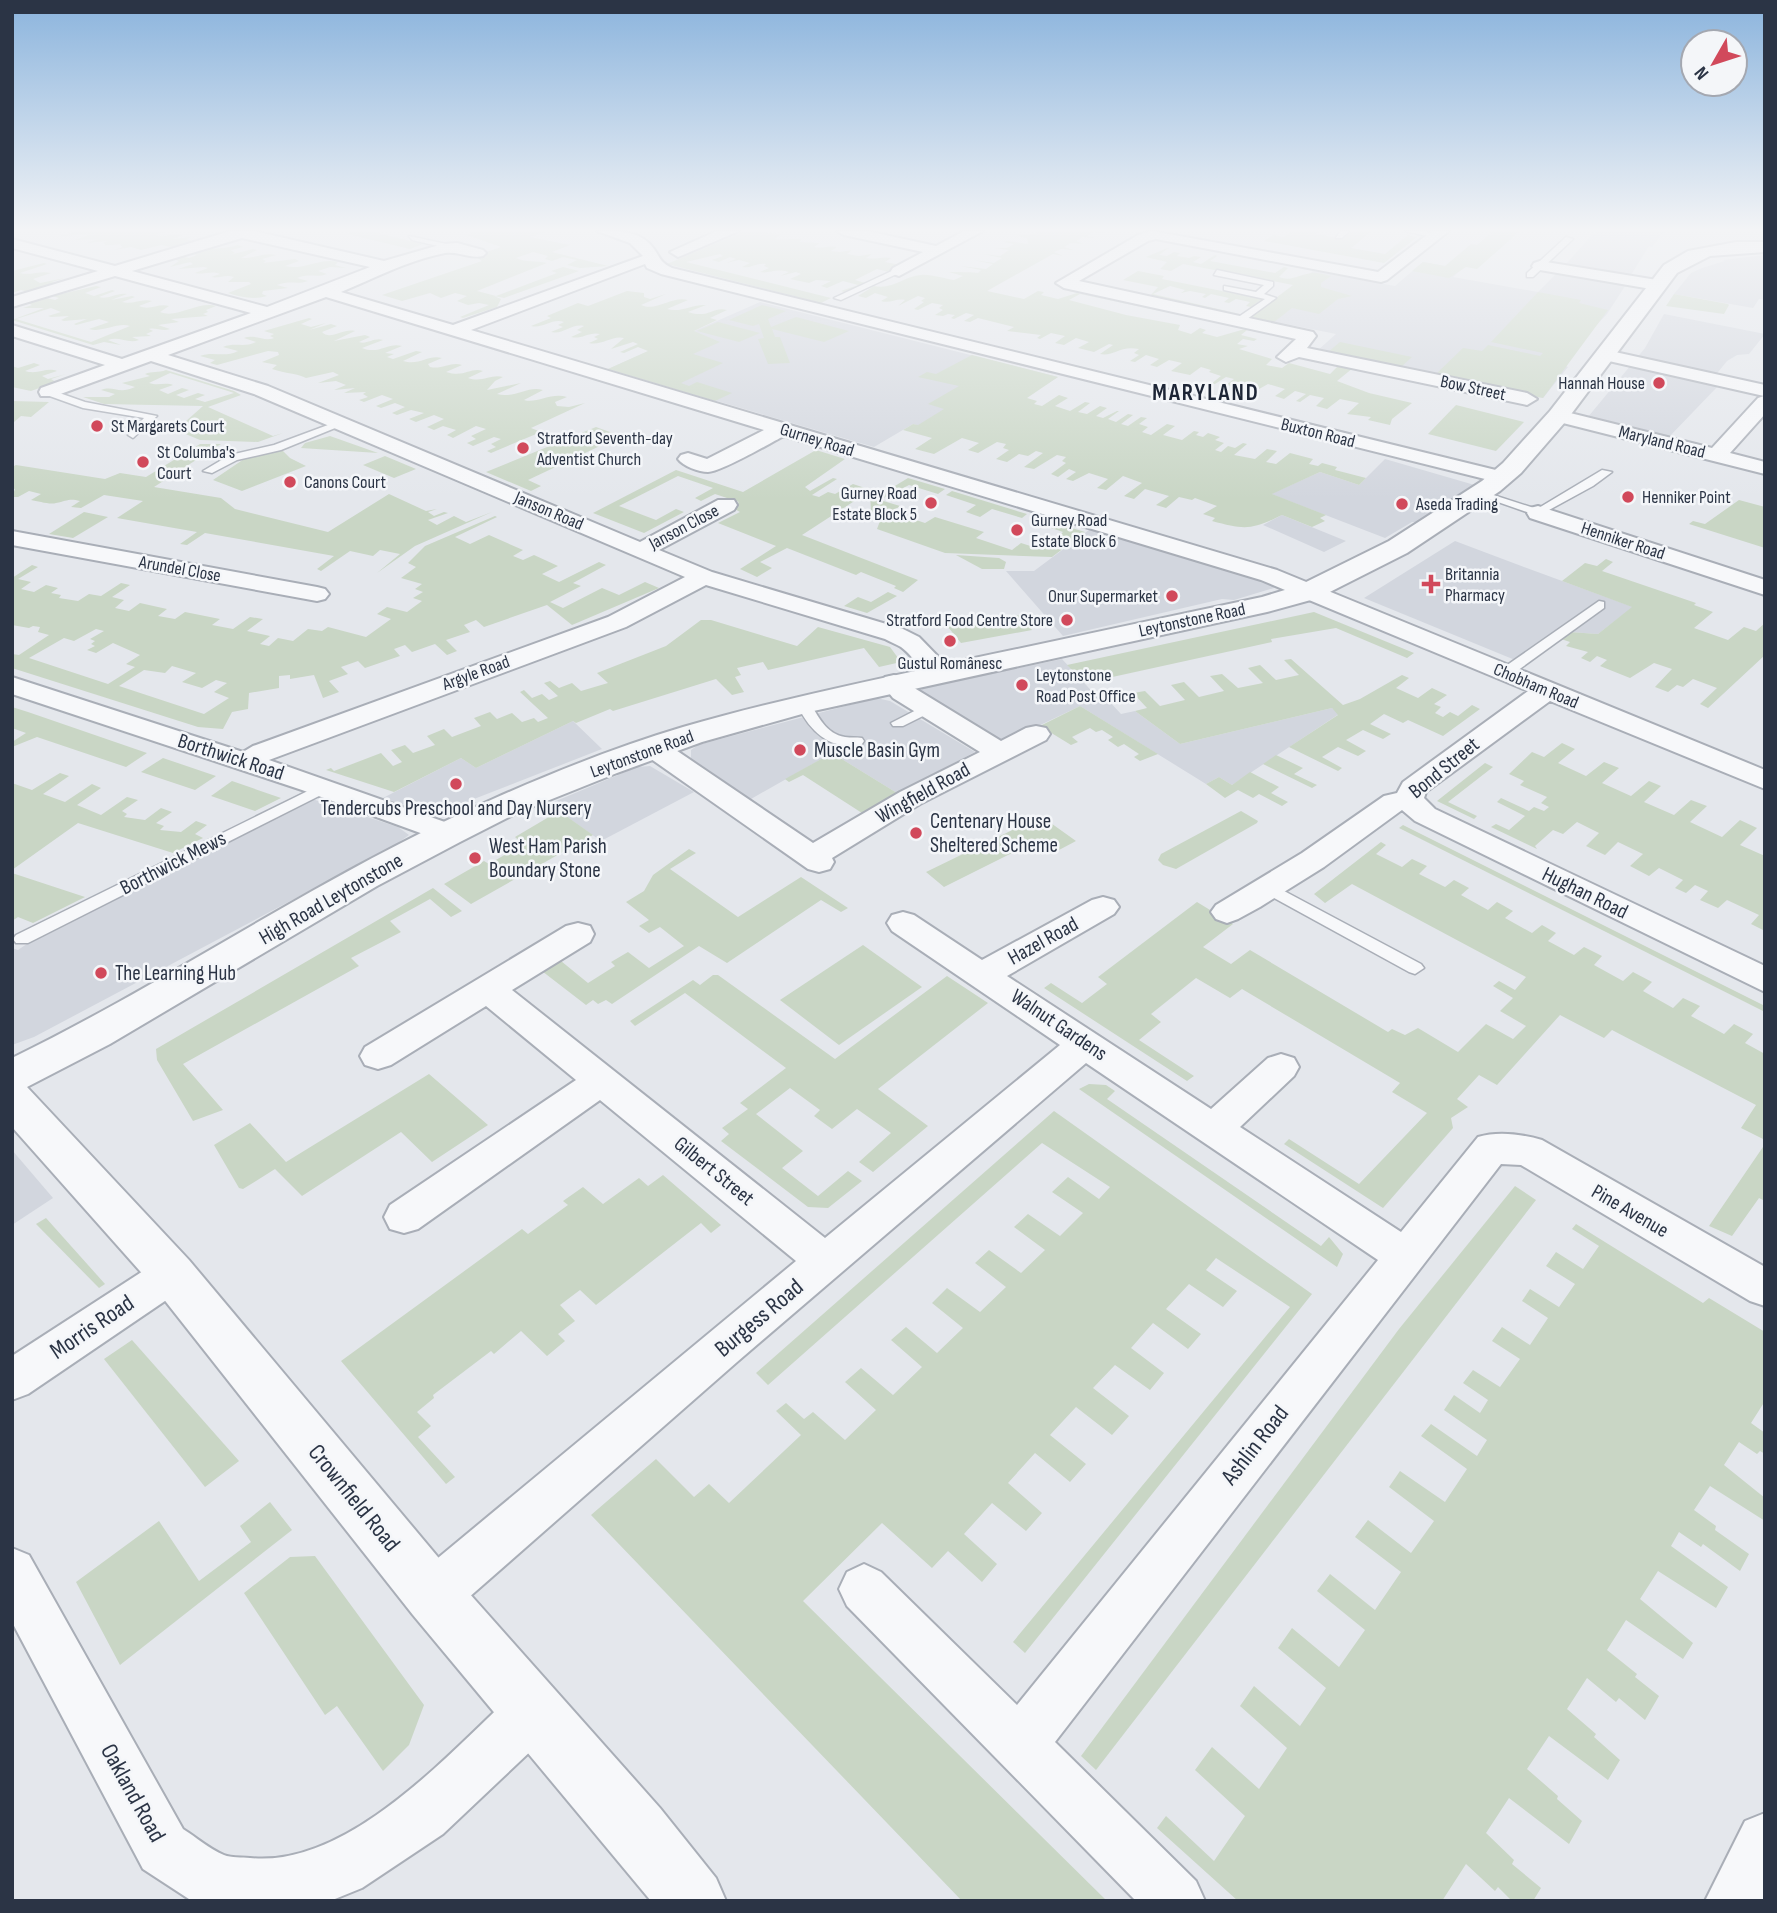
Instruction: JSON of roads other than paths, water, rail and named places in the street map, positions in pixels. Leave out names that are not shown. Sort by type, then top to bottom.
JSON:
[{"type":"street","points":[[48,392],[244,320]]},
{"type":"street","name":"Gurney Road","points":[[418,320],[1261,572],[1308,592]]},
{"type":"street","points":[[453,331],[481,320]]},
{"type":"street","name":"Buxton Road","points":[[856,320],[1491,486]]},
{"type":"street","name":"Bow Street","points":[[1241,320],[1307,335],[1291,354],[1528,399]]},
{"type":"street","name":"Leytonstone Road","points":[[505,806],[654,748],[804,704],[1267,604],[1308,592],[1398,547],[1491,486],[1558,416],[1631,320]]},
{"type":"street","points":[[14,332],[123,365]]},
{"type":"street","name":"Janson Road","points":[[151,355],[251,387],[704,577],[894,634],[910,642],[941,673]]},
{"type":"street","points":[[1606,355],[1765,391]]},
{"type":"street","points":[[1716,456],[1765,402]]},
{"type":"street","name":"Maryland Road","points":[[1558,416],[1765,468]]},
{"type":"street","points":[[688,460],[708,466],[782,429]]},
{"type":"street","name":"Janson Close","points":[[641,550],[726,505]]},
{"type":"street","name":"Henniker Road","points":[[1538,513],[1765,588]]},
{"type":"street","name":"Arundel Close","points":[[12,538],[317,594]]},
{"type":"street","points":[[12,563],[44,544]]},
{"type":"street","name":"Argyle Road","points":[[247,762],[263,752],[617,622],[704,577]]},
{"type":"street","name":"Chobham Road","points":[[1308,592],[1765,780]]},
{"type":"street","points":[[894,683],[902,692],[1000,752]]},
{"type":"street","name":"Borthwick Road","points":[[12,685],[324,788],[448,834]]},
{"type":"street","name":"Bond Street","points":[[1227,912],[1270,889],[1394,802],[1409,800],[1413,789],[1547,690]]},
{"type":"street","name":"Wingfield Road","points":[[654,748],[816,860],[910,798],[1036,734]]},
{"type":"street","name":"Hughan Road","points":[[1409,800],[1425,815],[1765,980]]},
{"type":"street","name":"High Road Leytonstone","points":[[12,1076],[96,1034],[364,878],[505,806]]},
{"type":"street","name":"Hazel Road","points":[[983,974],[1103,907]]},
{"type":"street","name":"Walnut Gardens","points":[[903,923],[1404,1256]]},
{"type":"street","points":[[378,1055],[578,934]]},
{"type":"street","name":"Gilbert Street","points":[[488,989],[826,1262]]},
{"type":"street","name":"Burgess Road","points":[[433,1595],[1086,1043]]},
{"type":"street","points":[[1214,1129],[1281,1067]]},
{"type":"street","points":[[404,1217],[602,1080]]},
{"type":"street","name":"Crownfield Road","points":[[12,1098],[173,1274],[433,1595],[637,1831],[693,1901]]},
{"type":"street","name":"Ashlin Road","points":[[1020,1744],[1491,1148]]},
{"type":"street","name":"Pine Avenue","points":[[1491,1148],[1528,1151],[1765,1288]]},
{"type":"street","name":"Morris Road","points":[[12,1380],[173,1274]]},
{"type":"street","name":"Oakland Road","points":[[12,1572],[163,1849],[216,1883],[261,1894],[342,1868],[424,1815],[533,1713]]},
{"type":"street","points":[[864,1590],[1176,1901]]},
{"type":"street","points":[[1734,1901],[1765,1841]]},
{"type":"lane","points":[[48,392],[83,405],[152,416],[133,435]]},
{"type":"lane","points":[[208,471],[234,457],[277,449],[340,424]]},
{"type":"lane","points":[[1538,513],[1564,495],[1577,493],[1606,472]]},
{"type":"lane","name":"Henniker Road","points":[[1491,486],[1538,513]]},
{"type":"lane","points":[[1505,673],[1599,605]]},
{"type":"lane","points":[[804,704],[812,720],[832,738],[839,742],[857,741]]},
{"type":"lane","points":[[898,723],[928,708]]},
{"type":"lane","name":"Borthwick Mews","points":[[22,939],[324,788]]},
{"type":"lane","points":[[1270,889],[1415,968]]},
{"type":"place","name":"Hannah House","points":[[1659,383]]},
{"type":"place","name":"St Margarets Court","points":[[97,426]]},
{"type":"place","name":"Stratford Seventh-day Adventist Church","points":[[523,448]]},
{"type":"place","name":"St Columba's Court","points":[[143,462]]},
{"type":"place","name":"Canons Court","points":[[290,482]]},
{"type":"place","name":"Henniker Point","points":[[1628,497]]},
{"type":"place","name":"Gurney Road Estate Block 5","points":[[931,503]]},
{"type":"place","name":"Aseda Trading","points":[[1402,504]]},
{"type":"place","name":"Gurney Road Estate Block 6","points":[[1017,530]]},
{"type":"place","name":"Britannia Pharmacy","points":[[1431,584]]},
{"type":"place","name":"Onur Supermarket","points":[[1172,596]]},
{"type":"place","name":"Stratford Food Centre Store","points":[[1067,620]]},
{"type":"place","name":"Gustul Românesc","points":[[950,641]]},
{"type":"place","name":"Leytonstone Road Post Office","points":[[1022,685]]},
{"type":"place","name":"Muscle Basin Gym","points":[[800,750]]},
{"type":"place","name":"Tendercubs Preschool and Day Nursery","points":[[456,784]]},
{"type":"place","name":"Centenary House Sheltered Scheme","points":[[916,833]]},
{"type":"place","name":"West Ham Parish Boundary Stone","points":[[475,858]]},
{"type":"place","name":"The Learning Hub","points":[[101,973]]},
{"type":"district","name":"MARYLAND","points":[[1206,393]]}]
